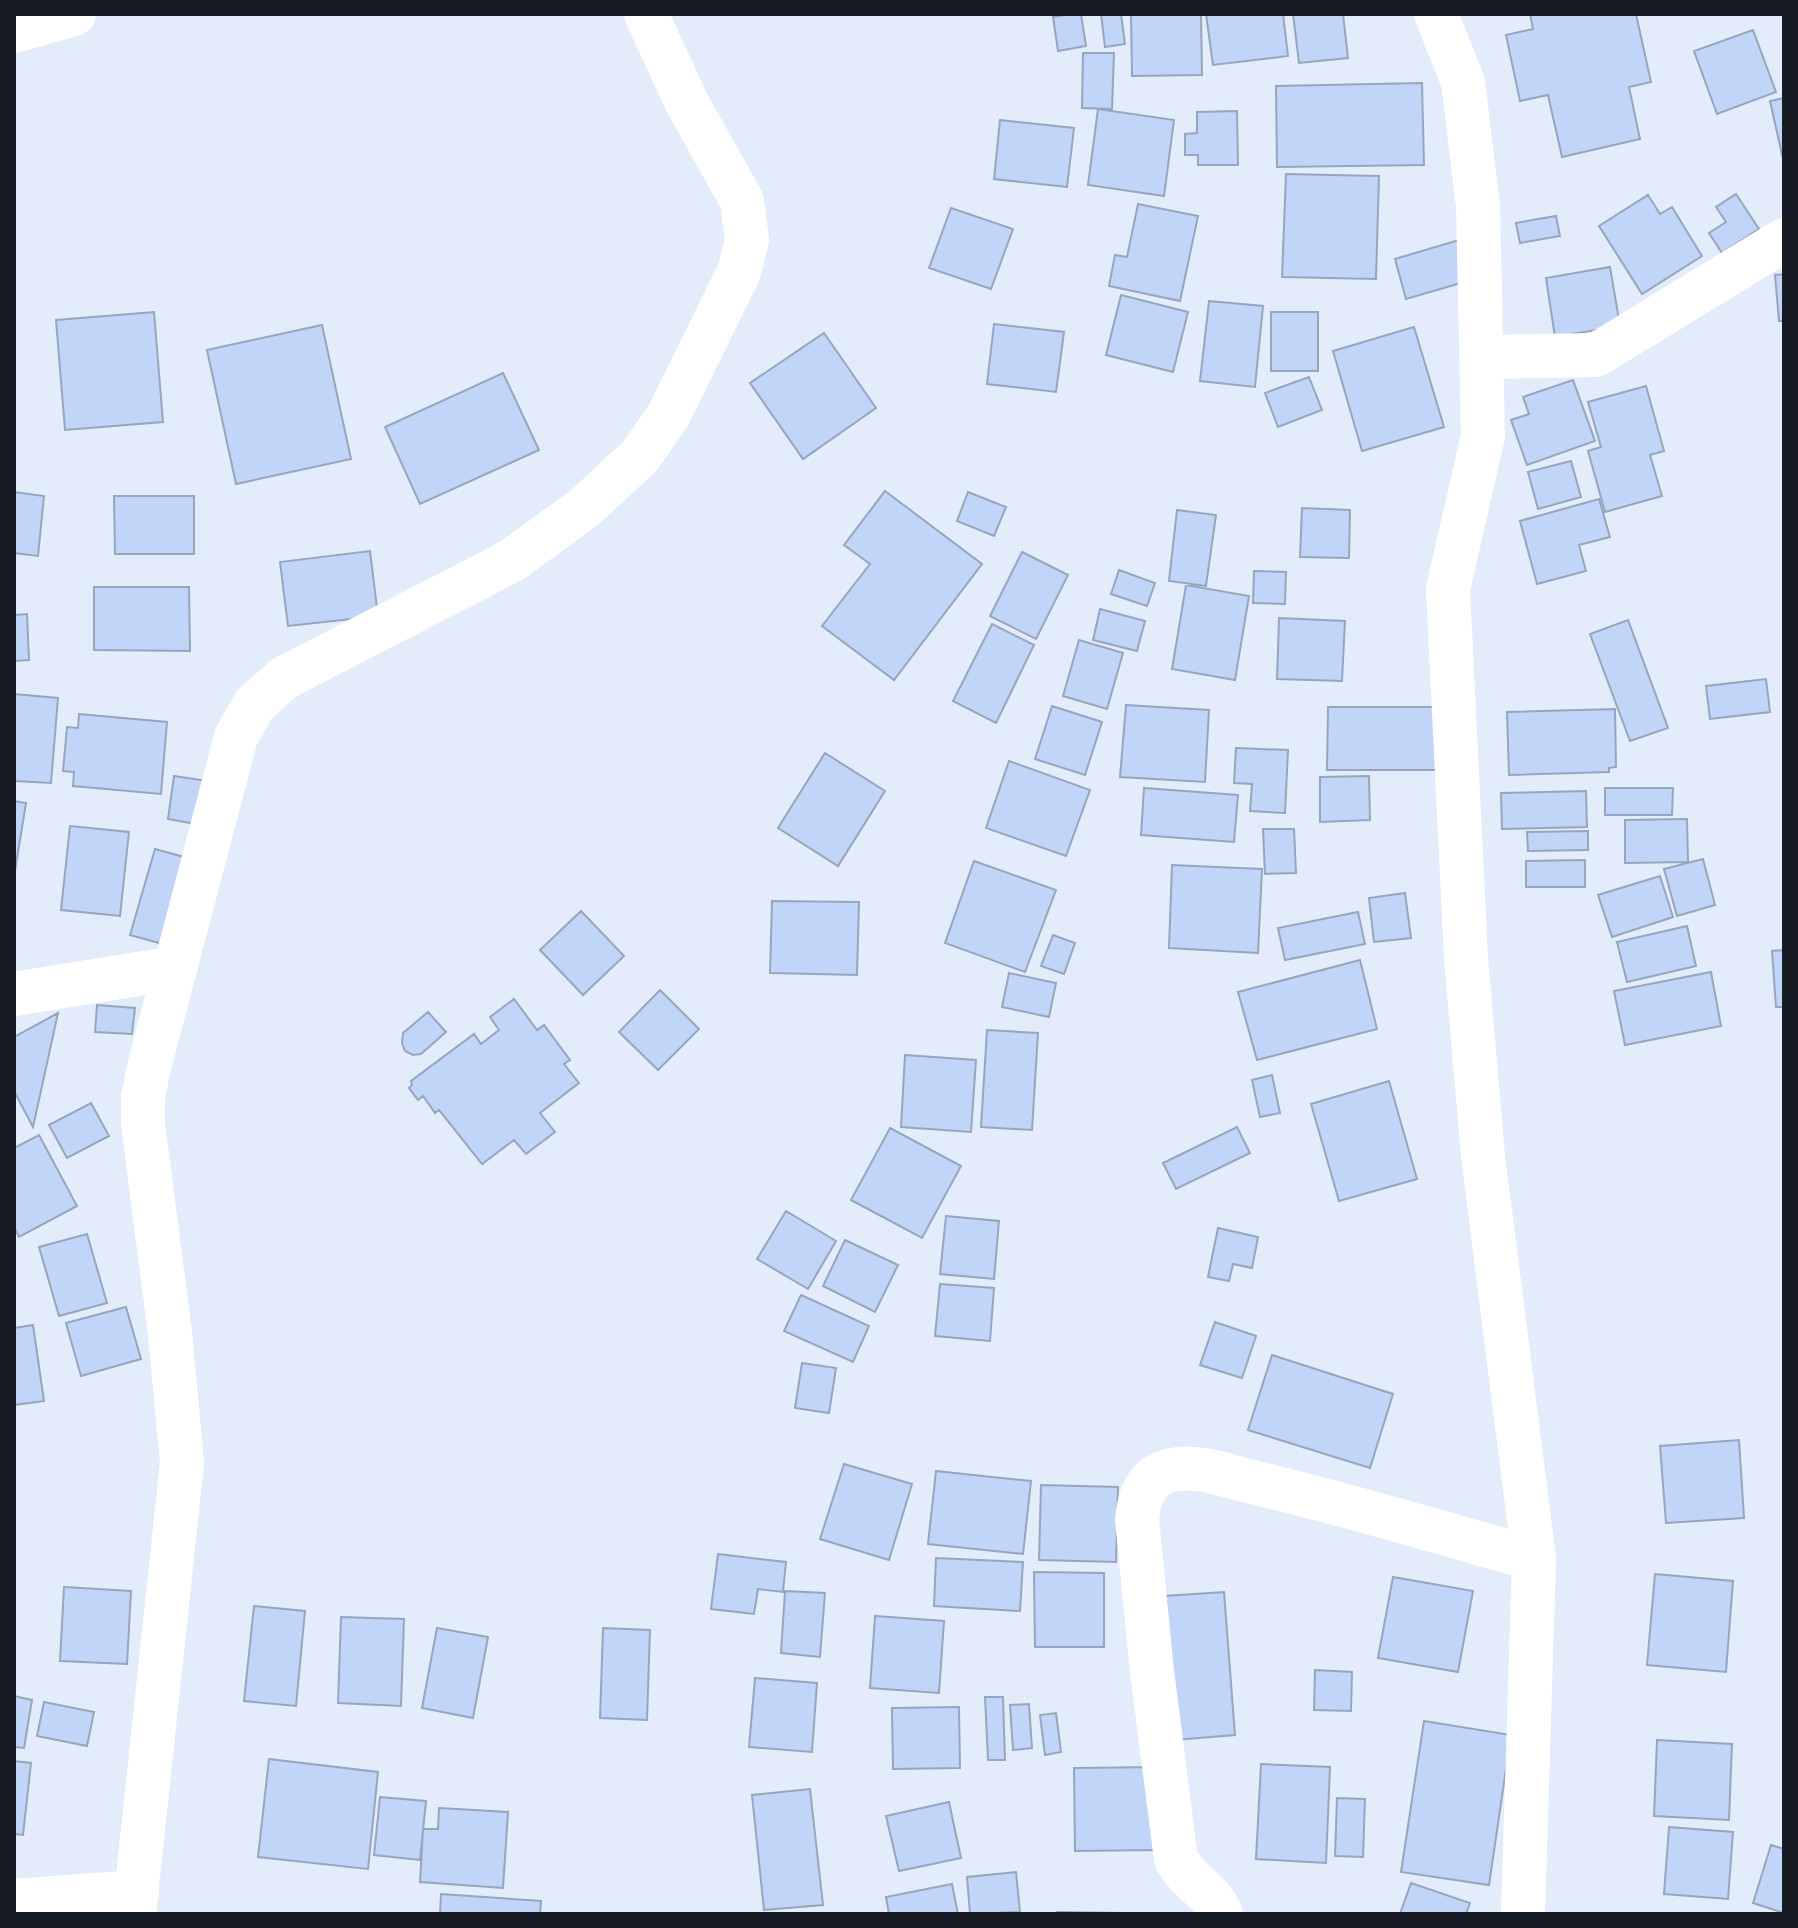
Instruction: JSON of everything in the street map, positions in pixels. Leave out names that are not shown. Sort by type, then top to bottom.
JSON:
[{"type":"street","points":[[14,31],[74,14]]},
{"type":"street","points":[[14,1901],[135,1903],[182,1463],[170,1333],[143,1124],[143,1098],[236,737],[254,705],[284,678],[511,561],[584,508],[640,456],[668,416],[739,272],[747,240],[742,201],[686,101],[646,14]]},
{"type":"street","points":[[1436,14],[1459,69],[1466,98],[1478,206],[1483,436],[1448,589],[1466,958],[1481,1141],[1534,1559],[1523,1914]]},
{"type":"street","points":[[1483,357],[1596,355],[1784,240]]},
{"type":"street","points":[[14,994],[175,968]]},
{"type":"street","points":[[1221,1914],[1215,1899],[1185,1875],[1176,1859],[1137,1520],[1140,1496],[1153,1479],[1170,1470],[1192,1469],[1317,1498],[1534,1559]]},
{"type":"building","points":[[1081,14],[1086,46],[1058,51],[1053,17]]},
{"type":"building","points":[[1101,14],[1121,14],[1125,44],[1105,47]]},
{"type":"building","points":[[1131,14],[1201,14],[1202,75],[1132,76]]},
{"type":"building","points":[[1206,14],[1283,14],[1288,56],[1213,65]]},
{"type":"building","points":[[1293,14],[1343,14],[1348,58],[1299,63]]},
{"type":"building","points":[[1530,14],[1636,14],[1651,82],[1629,87],[1640,139],[1562,157],[1548,95],[1520,101],[1506,35],[1533,29]]},
{"type":"building","points":[[1753,30],[1776,92],[1717,114],[1694,51]]},
{"type":"building","points":[[1083,53],[1114,53],[1112,109],[1082,108]]},
{"type":"building","points":[[1422,83],[1424,165],[1277,167],[1276,86]]},
{"type":"building","points":[[1784,98],[1784,159],[1783,159],[1770,101]]},
{"type":"building","points":[[1098,109],[1174,120],[1164,196],[1088,185]]},
{"type":"building","points":[[1237,111],[1238,165],[1198,165],[1198,155],[1185,155],[1185,134],[1197,133],[1197,112]]},
{"type":"building","points":[[1000,120],[1074,128],[1067,187],[994,179]]},
{"type":"building","points":[[1286,174],[1379,176],[1376,279],[1282,277]]},
{"type":"building","points":[[1736,194],[1759,229],[1722,253],[1709,233],[1726,222],[1716,207]]},
{"type":"building","points":[[1648,195],[1660,214],[1672,207],[1702,256],[1642,294],[1599,226]]},
{"type":"building","points":[[1138,204],[1198,216],[1180,301],[1109,286],[1115,255],[1127,257]]},
{"type":"building","points":[[951,208],[1013,229],[991,289],[929,268]]},
{"type":"building","points":[[1556,216],[1560,236],[1520,243],[1516,223]]},
{"type":"building","points":[[1459,240],[1471,280],[1406,299],[1395,259]]},
{"type":"building","points":[[1610,267],[1620,326],[1555,337],[1546,278]]},
{"type":"building","points":[[1784,274],[1784,321],[1779,321],[1775,275]]},
{"type":"building","points":[[1121,295],[1188,312],[1173,372],[1106,355]]},
{"type":"building","points":[[1209,301],[1263,306],[1255,387],[1200,381]]},
{"type":"building","points":[[154,312],[163,422],[65,430],[56,320]]},
{"type":"building","points":[[1271,312],[1318,312],[1318,371],[1271,371]]},
{"type":"building","points":[[994,324],[1064,332],[1056,392],[987,384]]},
{"type":"building","points":[[322,325],[351,459],[236,484],[207,350]]},
{"type":"building","points":[[1414,327],[1444,427],[1362,451],[1333,351]]},
{"type":"building","points":[[824,333],[876,408],[803,459],[750,383]]},
{"type":"building","points":[[503,373],[539,450],[420,504],[385,427]]},
{"type":"building","points":[[1309,377],[1322,410],[1278,427],[1265,393]]},
{"type":"building","points":[[1573,380],[1595,441],[1527,465],[1511,420],[1529,414],[1523,397]]},
{"type":"building","points":[[1646,386],[1664,451],[1650,455],[1662,496],[1605,512],[1588,451],[1601,447],[1588,402]]},
{"type":"building","points":[[1571,461],[1581,497],[1538,509],[1528,472]]},
{"type":"building","points":[[885,491],[982,564],[894,680],[822,626],[870,564],[844,545]]},
{"type":"building","points":[[14,492],[44,496],[38,556],[14,553]]},
{"type":"building","points":[[968,492],[1006,507],[994,536],[957,521]]},
{"type":"building","points":[[114,496],[194,496],[194,554],[115,554]]},
{"type":"building","points":[[1599,499],[1610,537],[1579,545],[1586,571],[1537,584],[1520,521]]},
{"type":"building","points":[[1302,508],[1350,510],[1349,558],[1300,557]]},
{"type":"building","points":[[1177,510],[1216,515],[1206,586],[1169,581]]},
{"type":"building","points":[[370,551],[378,616],[288,626],[280,562]]},
{"type":"building","points":[[1022,552],[1068,575],[1036,639],[990,616]]},
{"type":"building","points":[[1119,570],[1155,583],[1147,606],[1111,594]]},
{"type":"building","points":[[1254,571],[1286,572],[1285,604],[1253,603]]},
{"type":"building","points":[[1186,585],[1249,596],[1235,680],[1172,669]]},
{"type":"building","points":[[94,587],[189,587],[190,651],[94,650]]},
{"type":"building","points":[[1100,609],[1145,621],[1137,651],[1093,640]]},
{"type":"building","points":[[27,614],[29,660],[14,661],[14,615]]},
{"type":"building","points":[[1279,618],[1345,621],[1342,681],[1277,679]]},
{"type":"building","points":[[1628,620],[1668,728],[1630,741],[1590,634]]},
{"type":"building","points":[[992,624],[1034,645],[996,723],[953,701]]},
{"type":"building","points":[[1079,640],[1123,653],[1107,709],[1063,696]]},
{"type":"building","points":[[1766,679],[1770,712],[1710,719],[1706,686]]},
{"type":"building","points":[[14,694],[58,698],[51,783],[14,781]]},
{"type":"building","points":[[1126,705],[1209,710],[1205,782],[1120,777]]},
{"type":"building","points":[[1052,706],[1102,722],[1085,775],[1035,759]]},
{"type":"building","points":[[1328,707],[1436,707],[1436,770],[1327,770]]},
{"type":"building","points":[[1615,709],[1616,767],[1609,768],[1609,772],[1509,775],[1507,712]]},
{"type":"building","points":[[79,714],[167,722],[161,794],[73,786],[74,772],[63,771],[67,727],[78,728]]},
{"type":"building","points":[[1236,748],[1288,750],[1285,813],[1250,811],[1252,784],[1234,783]]},
{"type":"building","points":[[825,753],[885,791],[838,866],[778,828]]},
{"type":"building","points":[[1009,761],[1090,790],[1066,856],[986,828]]},
{"type":"building","points":[[174,776],[208,781],[201,825],[168,819]]},
{"type":"building","points":[[1369,776],[1370,820],[1320,822],[1320,777]]},
{"type":"building","points":[[1144,788],[1238,795],[1234,842],[1141,835]]},
{"type":"building","points":[[1605,788],[1673,788],[1672,815],[1605,815]]},
{"type":"building","points":[[1586,791],[1587,827],[1502,829],[1501,793]]},
{"type":"building","points":[[14,801],[26,803],[14,877]]},
{"type":"building","points":[[1687,819],[1688,862],[1625,863],[1625,820]]},
{"type":"building","points":[[70,826],[129,832],[120,916],[61,910]]},
{"type":"building","points":[[1263,829],[1294,829],[1296,873],[1265,874]]},
{"type":"building","points":[[1588,831],[1588,850],[1528,851],[1527,832]]},
{"type":"building","points":[[155,849],[195,860],[170,946],[130,935]]},
{"type":"building","points":[[1703,859],[1715,905],[1677,916],[1664,869]]},
{"type":"building","points":[[1585,860],[1585,887],[1526,887],[1526,861]]},
{"type":"building","points":[[974,861],[1056,890],[1025,972],[945,943]]},
{"type":"building","points":[[1172,865],[1262,869],[1258,953],[1169,948]]},
{"type":"building","points":[[1660,876],[1673,917],[1612,937],[1598,895]]},
{"type":"building","points":[[1405,893],[1411,938],[1374,942],[1369,898]]},
{"type":"building","points":[[772,901],[859,902],[857,975],[770,973]]},
{"type":"building","points":[[581,911],[624,956],[583,995],[540,950]]},
{"type":"building","points":[[1358,912],[1365,944],[1285,960],[1278,928]]},
{"type":"building","points":[[1687,926],[1696,966],[1627,982],[1617,942]]},
{"type":"building","points":[[1053,935],[1075,943],[1064,974],[1041,966]]},
{"type":"building","points":[[1784,950],[1784,1007],[1776,1007],[1772,951]]},
{"type":"building","points":[[1360,960],[1377,1029],[1257,1060],[1238,992]]},
{"type":"building","points":[[1711,972],[1721,1026],[1625,1045],[1614,991]]},
{"type":"building","points":[[1009,973],[1056,983],[1049,1017],[1002,1007]]},
{"type":"building","points":[[660,990],[699,1029],[658,1070],[619,1032]]},
{"type":"building","points":[[514,999],[537,1030],[544,1025],[570,1060],[564,1064],[579,1083],[540,1113],[555,1132],[526,1154],[514,1140],[482,1164],[439,1110],[435,1113],[423,1096],[418,1100],[409,1088],[411,1081],[474,1034],[481,1044],[499,1030],[490,1017]]},
{"type":"building","points":[[97,1005],[135,1008],[132,1034],[95,1032]]},
{"type":"building","points":[[428,1012],[446,1032],[421,1054],[413,1055],[405,1051],[403,1033]]},
{"type":"building","points":[[58,1013],[33,1127],[14,1091],[14,1037]]},
{"type":"building","points":[[987,1030],[1038,1033],[1032,1130],[981,1127]]},
{"type":"building","points":[[905,1055],[976,1060],[971,1132],[901,1127]]},
{"type":"building","points":[[1272,1075],[1280,1113],[1260,1117],[1252,1080]]},
{"type":"building","points":[[1389,1081],[1417,1179],[1339,1201],[1311,1104]]},
{"type":"building","points":[[91,1103],[109,1136],[67,1158],[49,1125]]},
{"type":"building","points":[[1237,1127],[1250,1153],[1176,1189],[1163,1163]]},
{"type":"building","points":[[890,1128],[961,1166],[922,1238],[851,1200]]},
{"type":"building","points":[[39,1135],[77,1206],[19,1237],[14,1227],[14,1148]]},
{"type":"building","points":[[786,1211],[836,1241],[808,1289],[757,1259]]},
{"type":"building","points":[[946,1216],[999,1221],[994,1279],[940,1274]]},
{"type":"building","points":[[1218,1228],[1258,1237],[1252,1268],[1233,1264],[1229,1281],[1208,1277]]},
{"type":"building","points":[[87,1234],[107,1303],[59,1316],[39,1247]]},
{"type":"building","points":[[845,1240],[898,1265],[875,1312],[823,1286]]},
{"type":"building","points":[[940,1284],[994,1288],[990,1341],[935,1336]]},
{"type":"building","points":[[801,1295],[869,1326],[853,1362],[784,1331]]},
{"type":"building","points":[[126,1307],[141,1359],[81,1376],[66,1323]]},
{"type":"building","points":[[1215,1322],[1256,1336],[1242,1378],[1200,1365]]},
{"type":"building","points":[[33,1325],[44,1401],[14,1405],[14,1328]]},
{"type":"building","points":[[1272,1355],[1393,1394],[1370,1468],[1248,1430]]},
{"type":"building","points":[[802,1363],[836,1368],[829,1413],[795,1408]]},
{"type":"building","points":[[1739,1440],[1744,1518],[1666,1523],[1660,1446]]},
{"type":"building","points":[[844,1464],[912,1484],[889,1560],[820,1539]]},
{"type":"building","points":[[936,1471],[1031,1481],[1023,1554],[928,1544]]},
{"type":"building","points":[[1041,1485],[1118,1487],[1116,1562],[1039,1560]]},
{"type":"building","points":[[718,1554],[786,1562],[783,1592],[758,1589],[754,1614],[711,1609]]},
{"type":"building","points":[[936,1558],[1023,1562],[1020,1611],[934,1606]]},
{"type":"building","points":[[1034,1572],[1104,1573],[1104,1647],[1035,1647]]},
{"type":"building","points":[[1655,1574],[1733,1581],[1726,1672],[1647,1665]]},
{"type":"building","points":[[1393,1577],[1473,1591],[1458,1672],[1378,1658]]},
{"type":"building","points":[[64,1587],[131,1591],[127,1664],[60,1661]]},
{"type":"building","points":[[785,1591],[825,1593],[820,1657],[781,1653]]},
{"type":"building","points":[[1224,1592],[1235,1735],[1175,1740],[1164,1596]]},
{"type":"building","points":[[254,1606],[305,1611],[296,1706],[244,1701]]},
{"type":"building","points":[[875,1616],[944,1621],[939,1693],[870,1688]]},
{"type":"building","points":[[341,1617],[404,1619],[401,1706],[338,1703]]},
{"type":"building","points":[[437,1628],[488,1637],[473,1718],[422,1708]]},
{"type":"building","points":[[603,1628],[650,1630],[647,1720],[600,1718]]},
{"type":"building","points":[[1315,1670],[1352,1672],[1351,1711],[1314,1710]]},
{"type":"building","points":[[755,1678],[817,1683],[812,1752],[749,1747]]},
{"type":"building","points":[[14,1696],[32,1700],[24,1748],[14,1747]]},
{"type":"building","points":[[985,1697],[1003,1697],[1005,1760],[988,1760]]},
{"type":"building","points":[[44,1702],[94,1712],[87,1746],[37,1736]]},
{"type":"building","points":[[1029,1704],[1032,1748],[1013,1750],[1010,1705]]},
{"type":"building","points":[[959,1707],[960,1768],[893,1769],[892,1708]]},
{"type":"building","points":[[1056,1713],[1061,1752],[1045,1755],[1040,1715]]},
{"type":"building","points":[[1424,1721],[1511,1735],[1489,1885],[1401,1872]]},
{"type":"building","points":[[1657,1740],[1732,1744],[1729,1820],[1654,1816]]},
{"type":"building","points":[[269,1759],[378,1772],[368,1869],[258,1857]]},
{"type":"building","points":[[14,1761],[31,1763],[23,1835],[14,1834]]},
{"type":"building","points":[[1261,1764],[1330,1767],[1326,1863],[1256,1859]]},
{"type":"building","points":[[1158,1767],[1159,1850],[1075,1851],[1074,1768]]},
{"type":"building","points":[[810,1789],[823,1905],[764,1910],[752,1795]]},
{"type":"building","points":[[380,1797],[426,1801],[420,1860],[374,1855]]},
{"type":"building","points":[[1337,1798],[1365,1799],[1363,1857],[1335,1856]]},
{"type":"building","points":[[949,1802],[961,1858],[899,1871],[886,1816]]},
{"type":"building","points":[[439,1808],[508,1812],[503,1888],[420,1882],[423,1829],[438,1829]]},
{"type":"building","points":[[1669,1827],[1733,1832],[1728,1899],[1664,1894]]},
{"type":"building","points":[[1771,1845],[1784,1849],[1784,1913],[1753,1903]]},
{"type":"building","points":[[1016,1872],[1020,1912],[970,1914],[967,1877]]},
{"type":"building","points":[[1411,1883],[1470,1903],[1466,1914],[1400,1914]]},
{"type":"building","points":[[952,1884],[958,1914],[889,1914],[886,1897]]},
{"type":"building","points":[[441,1894],[541,1901],[540,1914],[440,1914]]},
{"type":"building","points":[[1057,1912],[1124,1913],[1057,1914]]}]
